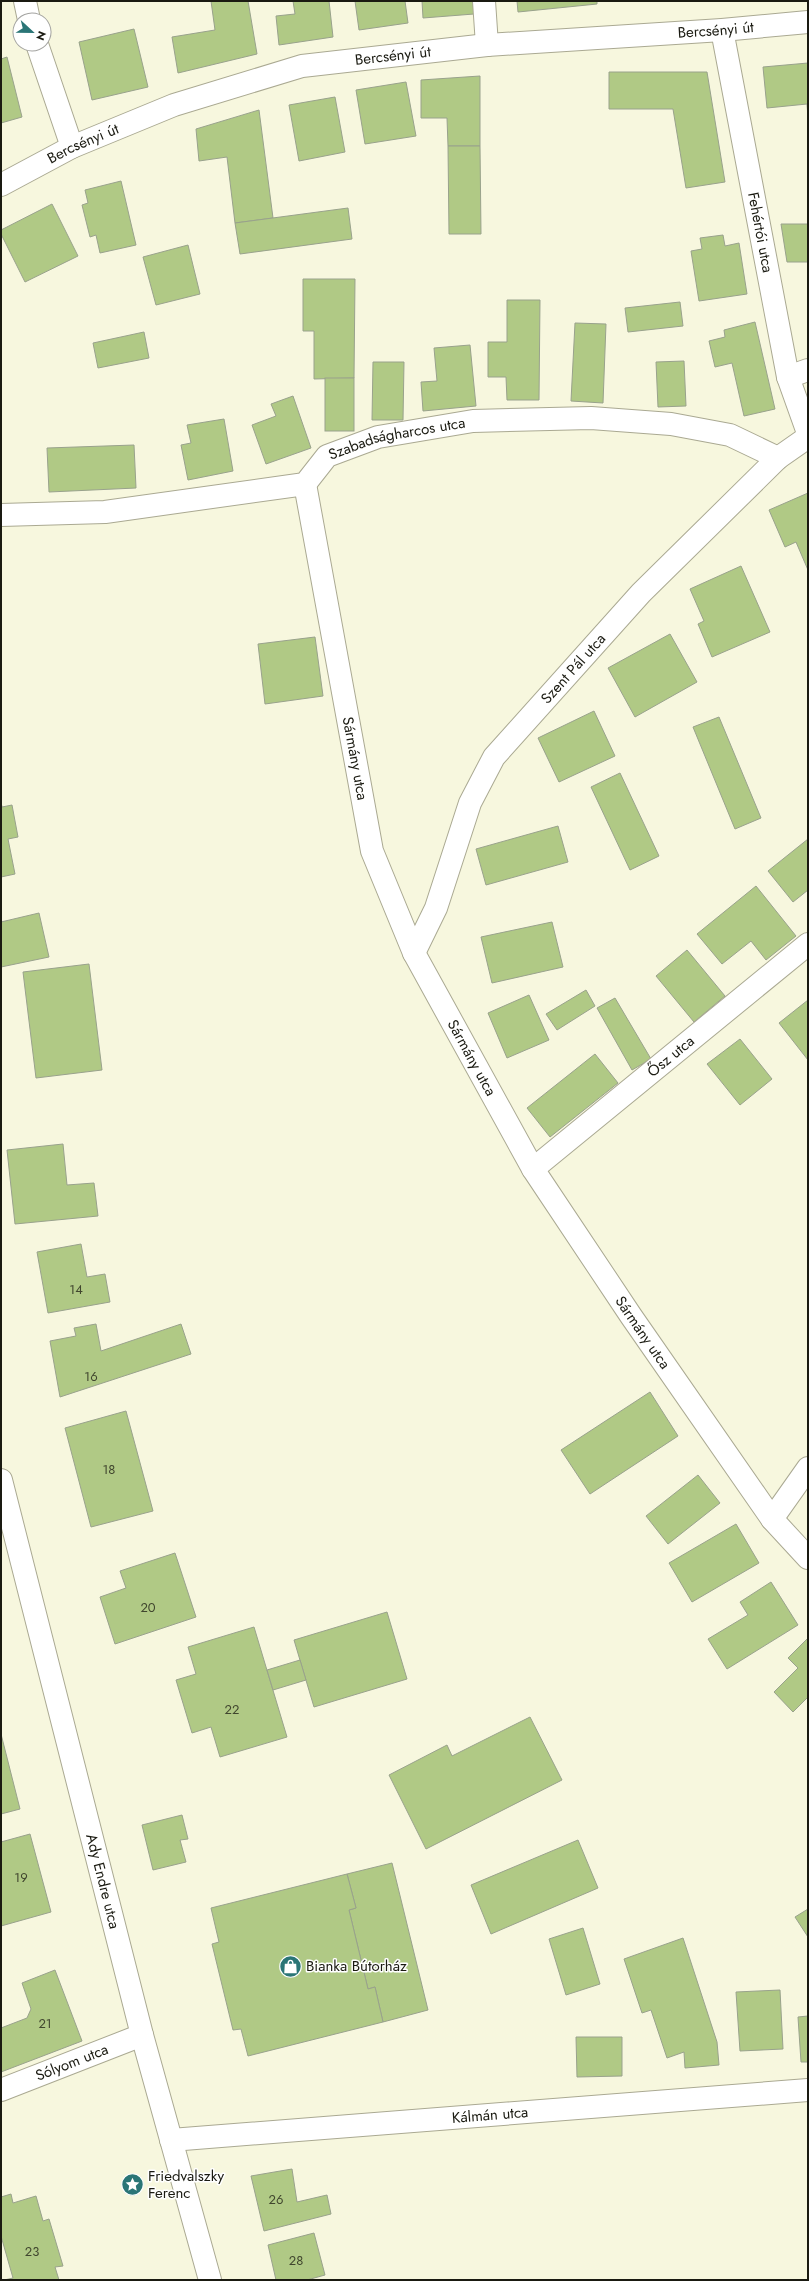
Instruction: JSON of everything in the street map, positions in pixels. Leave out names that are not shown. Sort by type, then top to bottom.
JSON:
[{"type":"street","points":[[24,1],[27,12]]},
{"type":"street","points":[[484,1],[487,45]]},
{"type":"street","name":"Bercsényi út","points":[[1,185],[72,147],[174,105],[302,66],[487,45],[722,30],[808,22]]},
{"type":"street","name":"Fehértói utca","points":[[722,30],[798,373],[808,433]]},
{"type":"street","points":[[40,52],[72,147]]},
{"type":"street","name":"Szabadságharcos utca","points":[[304,484],[327,456],[371,440],[472,421],[591,418],[671,424],[730,435],[778,458]]},
{"type":"street","name":"Szent Pál utca","points":[[414,953],[436,908],[470,803],[494,757],[641,593],[778,458],[808,438]]},
{"type":"street","points":[[1,515],[105,512],[304,484]]},
{"type":"street","name":"Sármány utca","points":[[304,484],[372,851],[414,953],[534,1169],[631,1316],[772,1519],[808,1558]]},
{"type":"street","name":"Ősz utca","points":[[534,1169],[808,944]]},
{"type":"street","points":[[772,1519],[808,1468]]},
{"type":"street","name":"Ady Endre utca","points":[[1,1480],[142,2035],[210,2280]]},
{"type":"street","name":"Sólyom utca","points":[[1,2090],[142,2035]]},
{"type":"street","name":"Kálmán utca","points":[[171,2140],[808,2090]]},
{"type":"building","points":[[211,1],[248,1],[257,54],[178,73],[172,37],[215,30]]},
{"type":"building","points":[[293,1],[329,1],[333,37],[279,45],[276,16],[295,14]]},
{"type":"building","points":[[355,1],[405,1],[408,23],[359,30]]},
{"type":"building","points":[[422,1],[473,1],[474,14],[423,18]]},
{"type":"building","points":[[517,1],[597,1],[597,4],[518,12]]},
{"type":"building","points":[[134,29],[148,87],[92,100],[79,42]]},
{"type":"building","points":[[7,57],[22,117],[1,123],[1,59]]},
{"type":"building","points":[[808,63],[808,118],[807,104],[767,108],[763,67]]},
{"type":"building","points":[[609,72],[707,72],[725,182],[686,188],[673,109],[609,109]]},
{"type":"building","points":[[480,76],[480,146],[448,146],[447,118],[421,118],[421,80]]},
{"type":"building","points":[[406,82],[416,136],[365,144],[356,90]]},
{"type":"building","points":[[335,97],[345,152],[299,161],[289,105]]},
{"type":"building","points":[[259,110],[273,218],[235,223],[227,157],[199,161],[196,129]]},
{"type":"building","points":[[448,146],[480,146],[481,234],[449,234]]},
{"type":"building","points":[[121,181],[136,245],[100,253],[96,235],[90,237],[82,205],[88,203],[85,190]]},
{"type":"building","points":[[52,204],[78,256],[25,282],[1,234],[1,230]]},
{"type":"building","points":[[348,208],[352,239],[240,254],[235,223]]},
{"type":"building","points":[[781,224],[808,224],[808,262],[787,262]]},
{"type":"building","points":[[723,235],[725,246],[739,243],[747,294],[699,301],[691,251],[702,249],[700,238]]},
{"type":"building","points":[[188,245],[200,294],[156,305],[143,257]]},
{"type":"building","points":[[303,279],[355,279],[354,378],[314,379],[314,331],[303,331]]},
{"type":"building","points":[[507,300],[540,300],[539,400],[507,400],[506,377],[488,377],[488,342],[507,342]]},
{"type":"building","points":[[680,302],[683,326],[628,332],[625,308]]},
{"type":"building","points":[[755,322],[775,409],[744,416],[732,363],[715,367],[709,341],[725,337],[724,330]]},
{"type":"building","points":[[575,323],[606,324],[603,403],[571,401]]},
{"type":"building","points":[[144,332],[149,358],[98,368],[93,343]]},
{"type":"building","points":[[470,345],[476,406],[423,411],[421,382],[437,381],[434,348]]},
{"type":"building","points":[[684,361],[686,406],[658,407],[656,362]]},
{"type":"building","points":[[373,362],[404,362],[403,420],[372,420]]},
{"type":"building","points":[[325,378],[354,378],[354,431],[325,431]]},
{"type":"building","points":[[293,396],[311,448],[266,464],[252,425],[276,416],[271,404]]},
{"type":"building","points":[[224,419],[233,471],[188,480],[181,445],[191,443],[187,425]]},
{"type":"building","points":[[134,445],[136,488],[49,492],[47,448]]},
{"type":"building","points":[[808,493],[808,570],[796,542],[785,547],[769,510]]},
{"type":"building","points":[[741,566],[770,632],[712,657],[698,624],[704,621],[690,589]]},
{"type":"building","points":[[670,634],[697,682],[635,717],[608,668]]},
{"type":"building","points":[[315,637],[323,696],[265,704],[258,644]]},
{"type":"building","points":[[594,711],[615,756],[559,782],[538,738]]},
{"type":"building","points":[[719,717],[761,818],[735,829],[693,727]]},
{"type":"building","points":[[620,773],[659,856],[630,870],[591,787]]},
{"type":"building","points":[[1,802],[2,807],[12,805],[18,837],[8,839],[15,874],[1,877]]},
{"type":"building","points":[[558,826],[568,862],[486,885],[476,849]]},
{"type":"building","points":[[808,839],[808,890],[793,902],[768,871]]},
{"type":"building","points":[[756,886],[796,936],[766,960],[751,941],[722,964],[697,934]]},
{"type":"building","points":[[39,913],[49,957],[1,967],[1,922]]},
{"type":"building","points":[[552,922],[563,967],[492,983],[481,937]]},
{"type":"building","points":[[687,950],[725,996],[694,1022],[656,976]]},
{"type":"building","points":[[89,964],[102,1070],[36,1078],[23,972]]},
{"type":"building","points":[[586,990],[595,1006],[557,1030],[546,1014]]},
{"type":"building","points":[[529,995],[549,1040],[507,1058],[488,1013]]},
{"type":"building","points":[[615,998],[651,1059],[632,1070],[597,1008]]},
{"type":"building","points":[[808,1000],[808,1060],[779,1023]]},
{"type":"building","points":[[740,1039],[772,1079],[740,1105],[707,1064]]},
{"type":"building","points":[[595,1054],[618,1083],[550,1137],[527,1108]]},
{"type":"building","points":[[63,1144],[67,1185],[94,1183],[98,1216],[15,1224],[7,1150]]},
{"type":"building","points":[[81,1244],[87,1277],[105,1274],[110,1302],[48,1313],[37,1252]]},
{"type":"building","points":[[96,1324],[101,1351],[181,1324],[191,1354],[60,1397],[50,1341],[76,1336],[74,1328]]},
{"type":"building","points":[[650,1392],[678,1436],[590,1494],[561,1450]]},
{"type":"building","points":[[126,1411],[153,1511],[91,1527],[65,1428]]},
{"type":"building","points":[[698,1475],[720,1503],[668,1544],[646,1516]]},
{"type":"building","points":[[736,1524],[759,1563],[692,1602],[669,1563]]},
{"type":"building","points":[[175,1553],[196,1617],[115,1644],[100,1597],[126,1588],[120,1571]]},
{"type":"building","points":[[771,1582],[798,1625],[727,1669],[708,1639],[748,1615],[740,1602]]},
{"type":"building","points":[[387,1612],[407,1679],[314,1707],[294,1640]]},
{"type":"building","points":[[254,1627],[287,1737],[220,1757],[211,1727],[192,1733],[176,1680],[196,1674],[188,1647]]},
{"type":"building","points":[[808,1638],[808,1697],[793,1712],[774,1692],[798,1668],[788,1658]]},
{"type":"building","points":[[300,1660],[306,1680],[273,1690],[267,1670]]},
{"type":"building","points":[[530,1717],[562,1780],[426,1849],[389,1775],[447,1745],[452,1756]]},
{"type":"building","points":[[1,1734],[20,1809],[1,1814]]},
{"type":"building","points":[[182,1815],[188,1839],[180,1840],[186,1862],[153,1870],[142,1825]]},
{"type":"building","points":[[30,1834],[51,1912],[1,1926],[1,1842]]},
{"type":"building","points":[[578,1840],[598,1888],[491,1934],[471,1885]]},
{"type":"building","points":[[392,1863],[428,2010],[383,2022],[375,1987],[368,1989],[349,1910],[356,1908],[347,1874]]},
{"type":"building","name":"Bianka Bútorház","points":[[347,1874],[356,1908],[349,1910],[368,1989],[375,1987],[383,2022],[248,2056],[241,2029],[233,2030],[212,1944],[219,1942],[211,1908]]},
{"type":"building","points":[[808,1909],[808,1937],[795,1917]]},
{"type":"building","points":[[583,1928],[600,1984],[566,1995],[549,1939]]},
{"type":"building","points":[[683,1938],[717,2042],[719,2065],[685,2068],[684,2052],[667,2058],[651,2010],[642,2013],[624,1959]]},
{"type":"building","points":[[55,1970],[82,2041],[1,2072],[1,2028],[27,2018],[31,2009],[22,1983]]},
{"type":"building","points":[[780,1990],[783,2049],[740,2051],[736,1992]]},
{"type":"building","points":[[808,2016],[808,2062],[801,2062],[798,2017]]},
{"type":"building","points":[[576,2037],[622,2037],[622,2076],[577,2077]]},
{"type":"building","points":[[292,2169],[297,2202],[327,2195],[331,2214],[264,2231],[251,2176]]},
{"type":"building","points":[[11,2194],[13,2203],[36,2196],[43,2221],[49,2219],[63,2266],[55,2267],[59,2280],[4,2280],[13,2278],[1,2236],[1,2197]]},
{"type":"building","points":[[314,2233],[325,2275],[307,2280],[276,2280],[268,2245]]},
{"type":"place","name":"Bianka Bútorház","points":[[290,1966]]},
{"type":"place","name":"Friedvalszky Ferenc","points":[[133,2185]]}]
